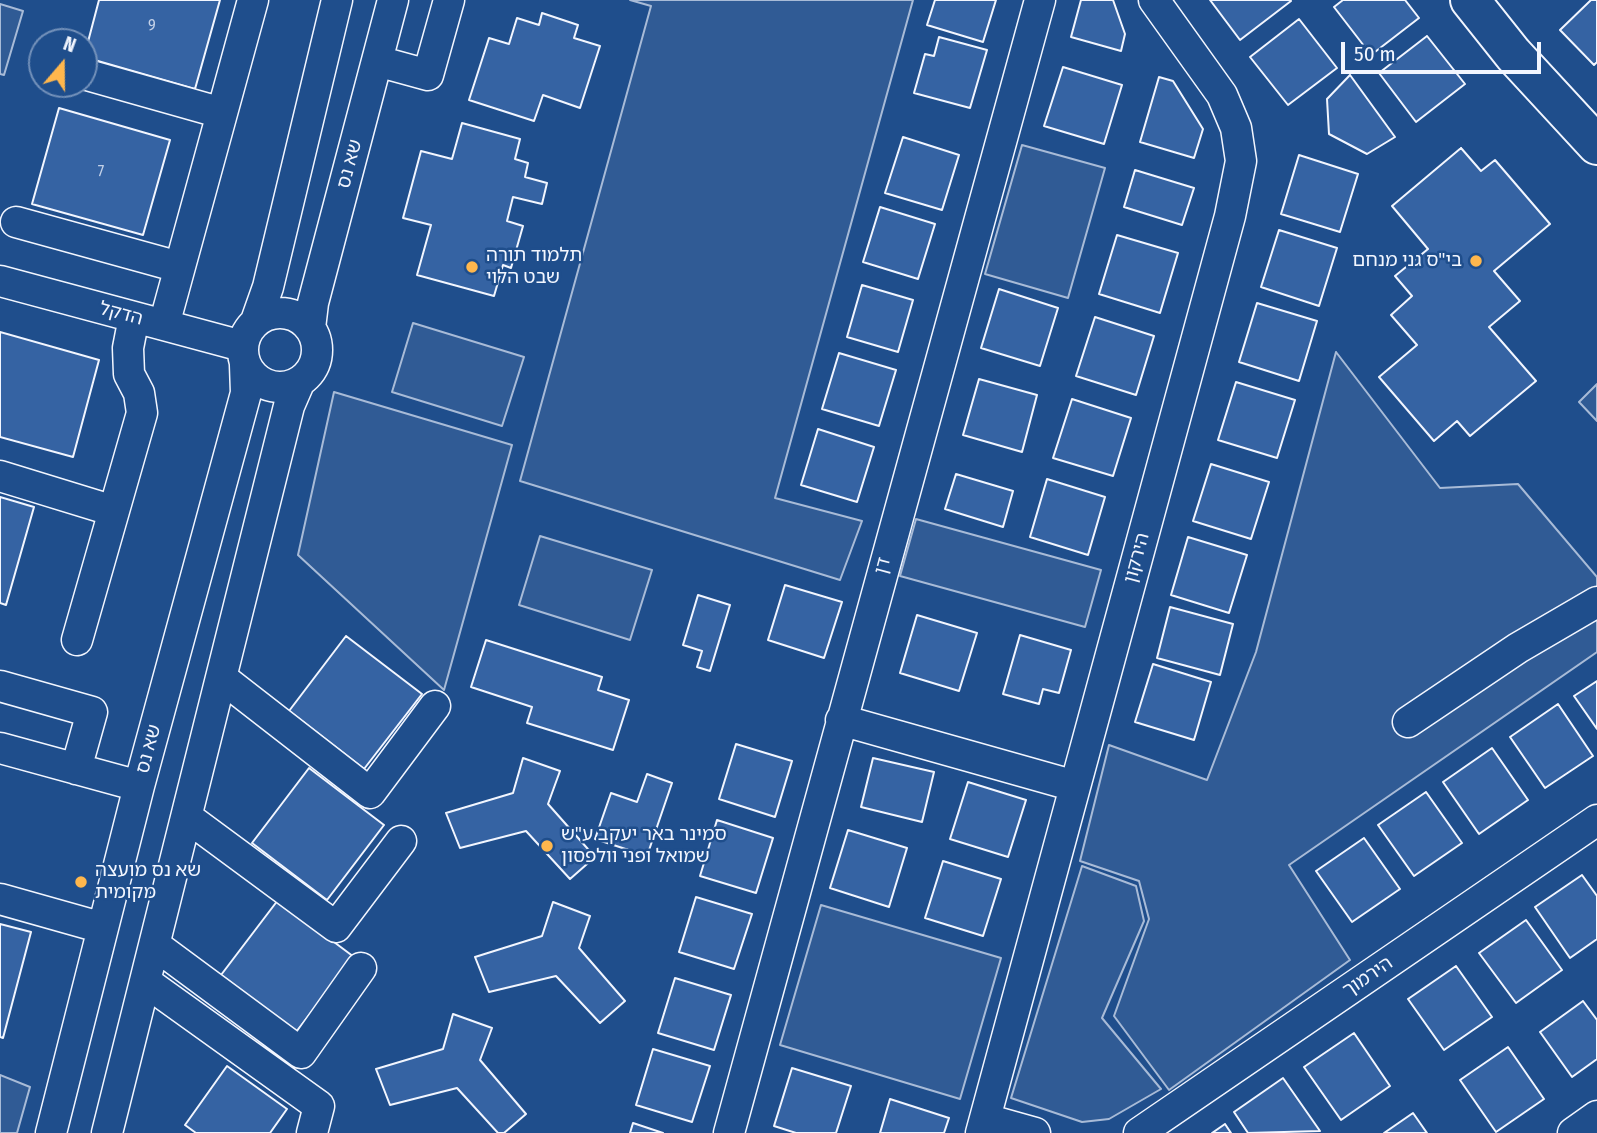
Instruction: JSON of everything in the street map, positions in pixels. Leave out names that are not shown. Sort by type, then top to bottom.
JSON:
[{"type":"main road","points":[[1470,0],[1513,54],[1597,145]]},
{"type":"street","points":[[164,325],[253,0]]},
{"type":"street","name":"שא נס","points":[[51,1133],[139,786],[246,393],[248,344],[268,286],[337,0]]},
{"type":"street","name":"שא נס","points":[[310,328],[313,303],[393,0]]},
{"type":"street","points":[[377,61],[428,75],[449,0]]},
{"type":"street","name":"דן","points":[[729,1133],[1040,0]]},
{"type":"street","name":"הירקון","points":[[983,1126],[1230,216],[1241,161],[1236,128],[1222,96],[1154,0]]},
{"type":"street","points":[[98,78],[222,113]]},
{"type":"street","points":[[16,222],[179,268]]},
{"type":"street","name":"הדקל","points":[[0,281],[164,325],[248,344]]},
{"type":"street","points":[[107,1133],[289,406],[299,383],[315,364],[318,352],[310,328],[290,314],[267,315],[248,344],[252,376],[274,388],[299,383]]},
{"type":"street","points":[[77,640],[142,413],[139,393],[129,374],[128,348],[134,317]]},
{"type":"street","points":[[0,476],[114,511]]},
{"type":"street","points":[[1408,722],[1518,648],[1597,601]]},
{"type":"street","points":[[222,678],[370,793],[435,706]]},
{"type":"street","points":[[0,686],[92,712],[76,769]]},
{"type":"street","points":[[841,720],[1075,786]]},
{"type":"street","points":[[0,748],[139,786]]},
{"type":"street","points":[[187,817],[335,927],[401,841]]},
{"type":"street","name":"הירמוך","points":[[1139,1133],[1597,820]]},
{"type":"street","points":[[0,899],[103,928]]},
{"type":"street","points":[[155,945],[301,1053],[361,968]]},
{"type":"street","points":[[146,982],[319,1106],[312,1133]]},
{"type":"street","points":[[1573,1133],[1597,1116]]},
{"type":"street","points":[[983,1126],[1035,1133]]},
{"type":"shaded area","points":[[630,0],[913,0],[775,498],[862,521],[840,580],[520,481],[651,6]]},
{"type":"shaded area","points":[[0,4],[23,11],[4,75],[0,74]]},
{"type":"shaded area","points":[[1022,145],[1105,168],[1068,298],[985,274]]},
{"type":"shaded area","points":[[413,323],[524,357],[502,426],[392,392]]},
{"type":"shaded area","points":[[1336,352],[1440,488],[1518,484],[1597,577],[1597,652],[1289,865],[1350,960],[1169,1090],[1114,1016],[1149,919],[1139,881],[1080,861],[1109,745],[1207,780],[1256,652]]},
{"type":"shaded area","points":[[1597,384],[1597,421],[1579,402]]},
{"type":"shaded area","points":[[334,392],[512,445],[444,690],[298,555]]},
{"type":"shaded area","points":[[916,519],[1101,570],[1085,627],[900,576]]},
{"type":"shaded area","points":[[540,536],[652,570],[630,640],[519,605]]},
{"type":"shaded area","points":[[1082,866],[1136,886],[1144,921],[1102,1018],[1161,1089],[1109,1119],[1082,1122],[1011,1098]]},
{"type":"shaded area","points":[[821,905],[1001,958],[960,1099],[780,1045]]},
{"type":"shaded area","points":[[0,1075],[30,1087],[17,1133],[0,1133]]},
{"type":"building","points":[[99,0],[220,0],[195,89],[98,61],[98,28],[92,28]]},
{"type":"building","points":[[935,0],[996,0],[983,42],[927,25]]},
{"type":"building","points":[[1081,0],[1113,0],[1125,34],[1121,51],[1071,37]]},
{"type":"building","points":[[1210,0],[1290,0],[1291,1],[1240,40]]},
{"type":"building","points":[[1343,0],[1405,0],[1419,18],[1371,55],[1334,7]]},
{"type":"building","points":[[1591,0],[1597,0],[1597,62],[1594,65],[1560,30]]},
{"type":"building","points":[[542,13],[578,25],[574,38],[600,46],[580,108],[543,95],[534,121],[469,100],[489,38],[509,44],[517,18],[539,25]]},
{"type":"building","points":[[1299,19],[1337,68],[1288,105],[1250,57]]},
{"type":"building","points":[[1427,36],[1465,84],[1416,122],[1379,73]]},
{"type":"building","points":[[939,37],[987,50],[970,108],[914,93],[925,54],[934,56]]},
{"type":"building","points":[[1063,67],[1122,85],[1104,144],[1044,126]]},
{"type":"building","points":[[1350,75],[1395,137],[1367,154],[1329,134],[1327,99]]},
{"type":"building","points":[[1159,77],[1173,81],[1203,129],[1194,158],[1140,142]]},
{"type":"building","points":[[59,108],[170,140],[143,235],[32,204]]},
{"type":"building","points":[[462,123],[520,139],[515,159],[528,163],[525,177],[547,183],[542,204],[513,197],[507,221],[523,226],[511,268],[503,265],[494,296],[417,275],[431,225],[403,218],[421,151],[452,159]]},
{"type":"building","points":[[903,137],[959,155],[942,210],[885,193]]},
{"type":"building","points":[[1461,148],[1481,171],[1495,160],[1550,224],[1494,271],[1520,301],[1489,327],[1536,381],[1470,436],[1457,421],[1434,441],[1379,377],[1417,345],[1391,315],[1412,296],[1395,276],[1428,249],[1392,206]]},
{"type":"building","points":[[1299,155],[1358,174],[1340,232],[1281,214]]},
{"type":"building","points":[[1135,170],[1194,188],[1182,225],[1124,207]]},
{"type":"building","points":[[880,207],[935,224],[918,279],[863,262]]},
{"type":"building","points":[[1279,230],[1337,248],[1319,306],[1261,287]]},
{"type":"building","points":[[1117,235],[1178,253],[1160,313],[1099,294]]},
{"type":"building","points":[[862,285],[913,300],[898,352],[847,337]]},
{"type":"building","points":[[999,289],[1058,308],[1040,366],[981,348]]},
{"type":"building","points":[[1257,303],[1317,321],[1299,381],[1239,362]]},
{"type":"building","points":[[1095,317],[1154,336],[1136,395],[1076,376]]},
{"type":"building","points":[[0,332],[99,360],[73,457],[0,437]]},
{"type":"building","points":[[839,353],[896,370],[879,426],[822,409]]},
{"type":"building","points":[[979,379],[1037,395],[1022,452],[963,435]]},
{"type":"building","points":[[1236,382],[1295,400],[1277,458],[1218,440]]},
{"type":"building","points":[[1072,399],[1131,418],[1113,476],[1053,458]]},
{"type":"building","points":[[818,429],[874,447],[857,502],[801,485]]},
{"type":"building","points":[[1211,464],[1269,482],[1251,539],[1193,521]]},
{"type":"building","points":[[956,474],[1013,491],[1003,527],[945,509]]},
{"type":"building","points":[[1047,479],[1105,497],[1088,555],[1030,537]]},
{"type":"building","points":[[0,497],[34,507],[6,605],[0,603]]},
{"type":"building","points":[[1188,537],[1247,555],[1229,613],[1171,595]]},
{"type":"building","points":[[785,585],[842,602],[824,658],[768,640]]},
{"type":"building","points":[[698,595],[730,605],[710,671],[697,667],[702,651],[683,645]]},
{"type":"building","points":[[1170,607],[1233,624],[1220,675],[1157,658]]},
{"type":"building","points":[[917,615],[977,633],[959,691],[900,673]]},
{"type":"building","points":[[1020,635],[1071,650],[1059,693],[1043,689],[1039,704],[1003,694]]},
{"type":"building","points":[[346,636],[422,694],[364,769],[289,711]]},
{"type":"building","points":[[486,640],[602,677],[598,690],[629,700],[613,750],[527,723],[532,707],[471,687]]},
{"type":"building","points":[[1153,664],[1211,682],[1194,740],[1135,722]]},
{"type":"building","points":[[1597,681],[1597,729],[1574,696]]},
{"type":"building","points":[[1558,704],[1593,756],[1545,788],[1510,737]]},
{"type":"building","points":[[736,744],[792,761],[775,817],[719,799]]},
{"type":"building","points":[[1492,748],[1528,800],[1479,834],[1443,782]]},
{"type":"building","points":[[523,758],[560,771],[548,804],[595,857],[570,879],[526,831],[460,848],[446,813],[513,793]]},
{"type":"building","points":[[873,758],[934,772],[922,822],[861,807]]},
{"type":"building","points":[[309,768],[384,825],[327,900],[252,843]]},
{"type":"building","points":[[647,774],[672,783],[647,856],[595,839],[611,793],[637,802]]},
{"type":"building","points":[[968,782],[1026,800],[1008,857],[950,839]]},
{"type":"building","points":[[1426,792],[1462,843],[1414,876],[1378,825]]},
{"type":"building","points":[[717,820],[773,838],[756,893],[700,876]]},
{"type":"building","points":[[848,830],[907,848],[889,907],[830,888]]},
{"type":"building","points":[[1364,838],[1400,889],[1352,922],[1316,871]]},
{"type":"building","points":[[943,861],[1001,879],[983,936],[925,918]]},
{"type":"building","points":[[1582,875],[1597,896],[1597,939],[1570,958],[1535,907]]},
{"type":"building","points":[[696,897],[752,914],[734,969],[679,952]]},
{"type":"building","points":[[278,900],[354,957],[296,1032],[221,975]]},
{"type":"building","points":[[553,902],[590,916],[579,948],[625,1001],[600,1023],[556,976],[489,992],[475,957],[542,936]]},
{"type":"building","points":[[1526,920],[1562,970],[1516,1003],[1479,953]]},
{"type":"building","points":[[0,924],[31,932],[3,1038],[0,1037]]},
{"type":"building","points":[[1456,966],[1492,1017],[1444,1050],[1408,999]]},
{"type":"building","points":[[675,978],[731,995],[714,1050],[658,1033]]},
{"type":"building","points":[[1583,1001],[1597,1020],[1597,1059],[1572,1077],[1540,1032]]},
{"type":"building","points":[[453,1014],[492,1028],[480,1060],[526,1114],[504,1133],[498,1133],[457,1088],[390,1105],[376,1069],[443,1049]]},
{"type":"building","points":[[1354,1033],[1390,1086],[1341,1120],[1304,1067]]},
{"type":"building","points":[[1508,1047],[1544,1099],[1496,1132],[1460,1080]]},
{"type":"building","points":[[653,1049],[710,1066],[692,1122],[636,1105]]},
{"type":"building","points":[[227,1066],[287,1109],[270,1133],[196,1133],[185,1125]]},
{"type":"building","points":[[792,1068],[851,1086],[836,1133],[796,1133],[774,1126]]},
{"type":"building","points":[[1283,1078],[1320,1131],[1248,1133],[1234,1112]]},
{"type":"building","points":[[890,1099],[949,1118],[944,1133],[880,1133]]},
{"type":"building","points":[[1413,1113],[1427,1133],[1384,1133]]},
{"type":"building","points":[[633,1123],[663,1133],[630,1133]]},
{"type":"building","points":[[1225,1124],[1231,1133],[1212,1133]]},
{"type":"place","name":"בי\"ס גני מנחם","points":[[1476,261]]},
{"type":"place","name":"תלמוד תורה שבט הלוי","points":[[472,267]]},
{"type":"place","name":"סמינר באר יעקב ע\"ש שמואל ופני וולפסון","points":[[547,846]]},
{"type":"place","name":"שא נס מועצה מקומית","points":[[81,882]]}]
